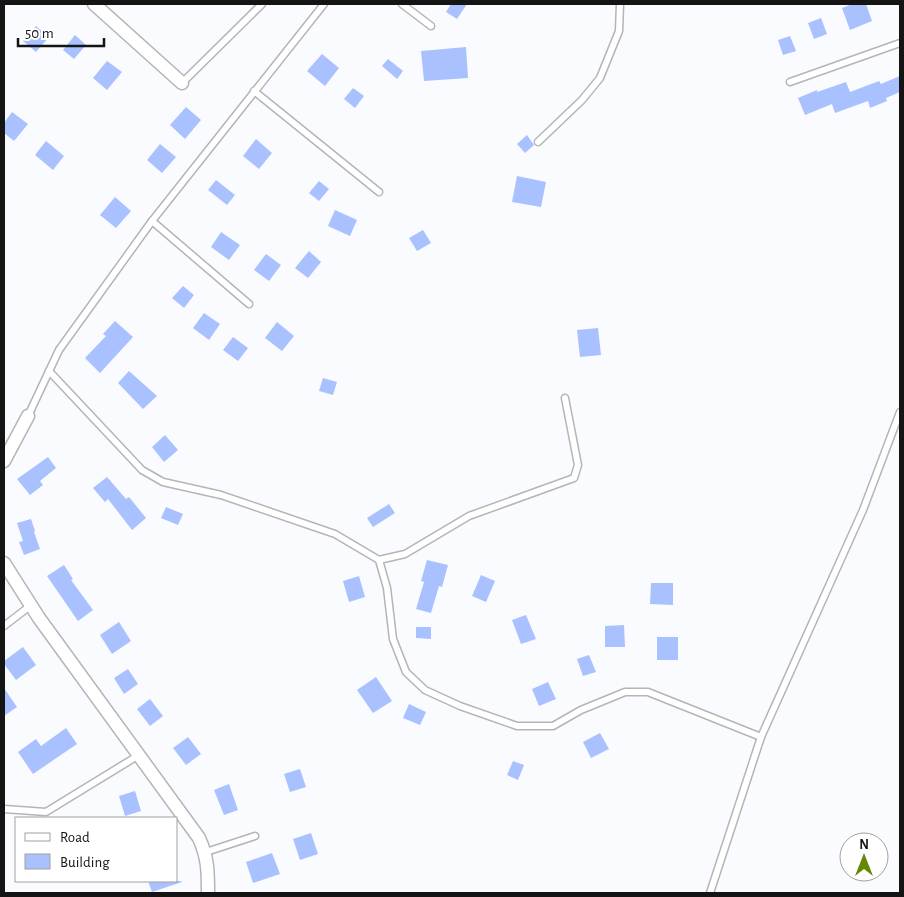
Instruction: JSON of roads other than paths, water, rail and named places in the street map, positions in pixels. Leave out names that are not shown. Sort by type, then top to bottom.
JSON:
[{"type":"street","points":[[94,4],[182,83]]},
{"type":"street","points":[[4,462],[28,416]]},
{"type":"street","points":[[4,563],[30,606],[199,838],[206,852],[208,863],[208,893]]},
{"type":"lane","points":[[182,83],[262,4]]},
{"type":"lane","points":[[28,416],[59,350],[152,221],[324,4]]},
{"type":"lane","points":[[402,4],[431,26]]},
{"type":"lane","points":[[538,142],[582,100],[600,78],[619,31],[620,4]]},
{"type":"lane","points":[[790,82],[900,43]]},
{"type":"lane","points":[[254,91],[379,192]]},
{"type":"lane","points":[[152,221],[249,304]]},
{"type":"lane","points":[[49,371],[142,470],[163,482],[221,495],[335,534],[378,560],[387,588],[393,638],[406,672],[425,690],[460,706],[517,726],[553,726],[581,710],[625,692],[648,692],[761,737]]},
{"type":"lane","points":[[378,560],[405,554],[470,516],[574,478],[578,465],[566,398]]},
{"type":"lane","points":[[710,893],[761,737],[863,510],[900,412]]},
{"type":"lane","points":[[4,626],[30,606]]},
{"type":"lane","points":[[4,809],[46,812],[139,755]]},
{"type":"lane","points":[[206,852],[255,836]]}]
